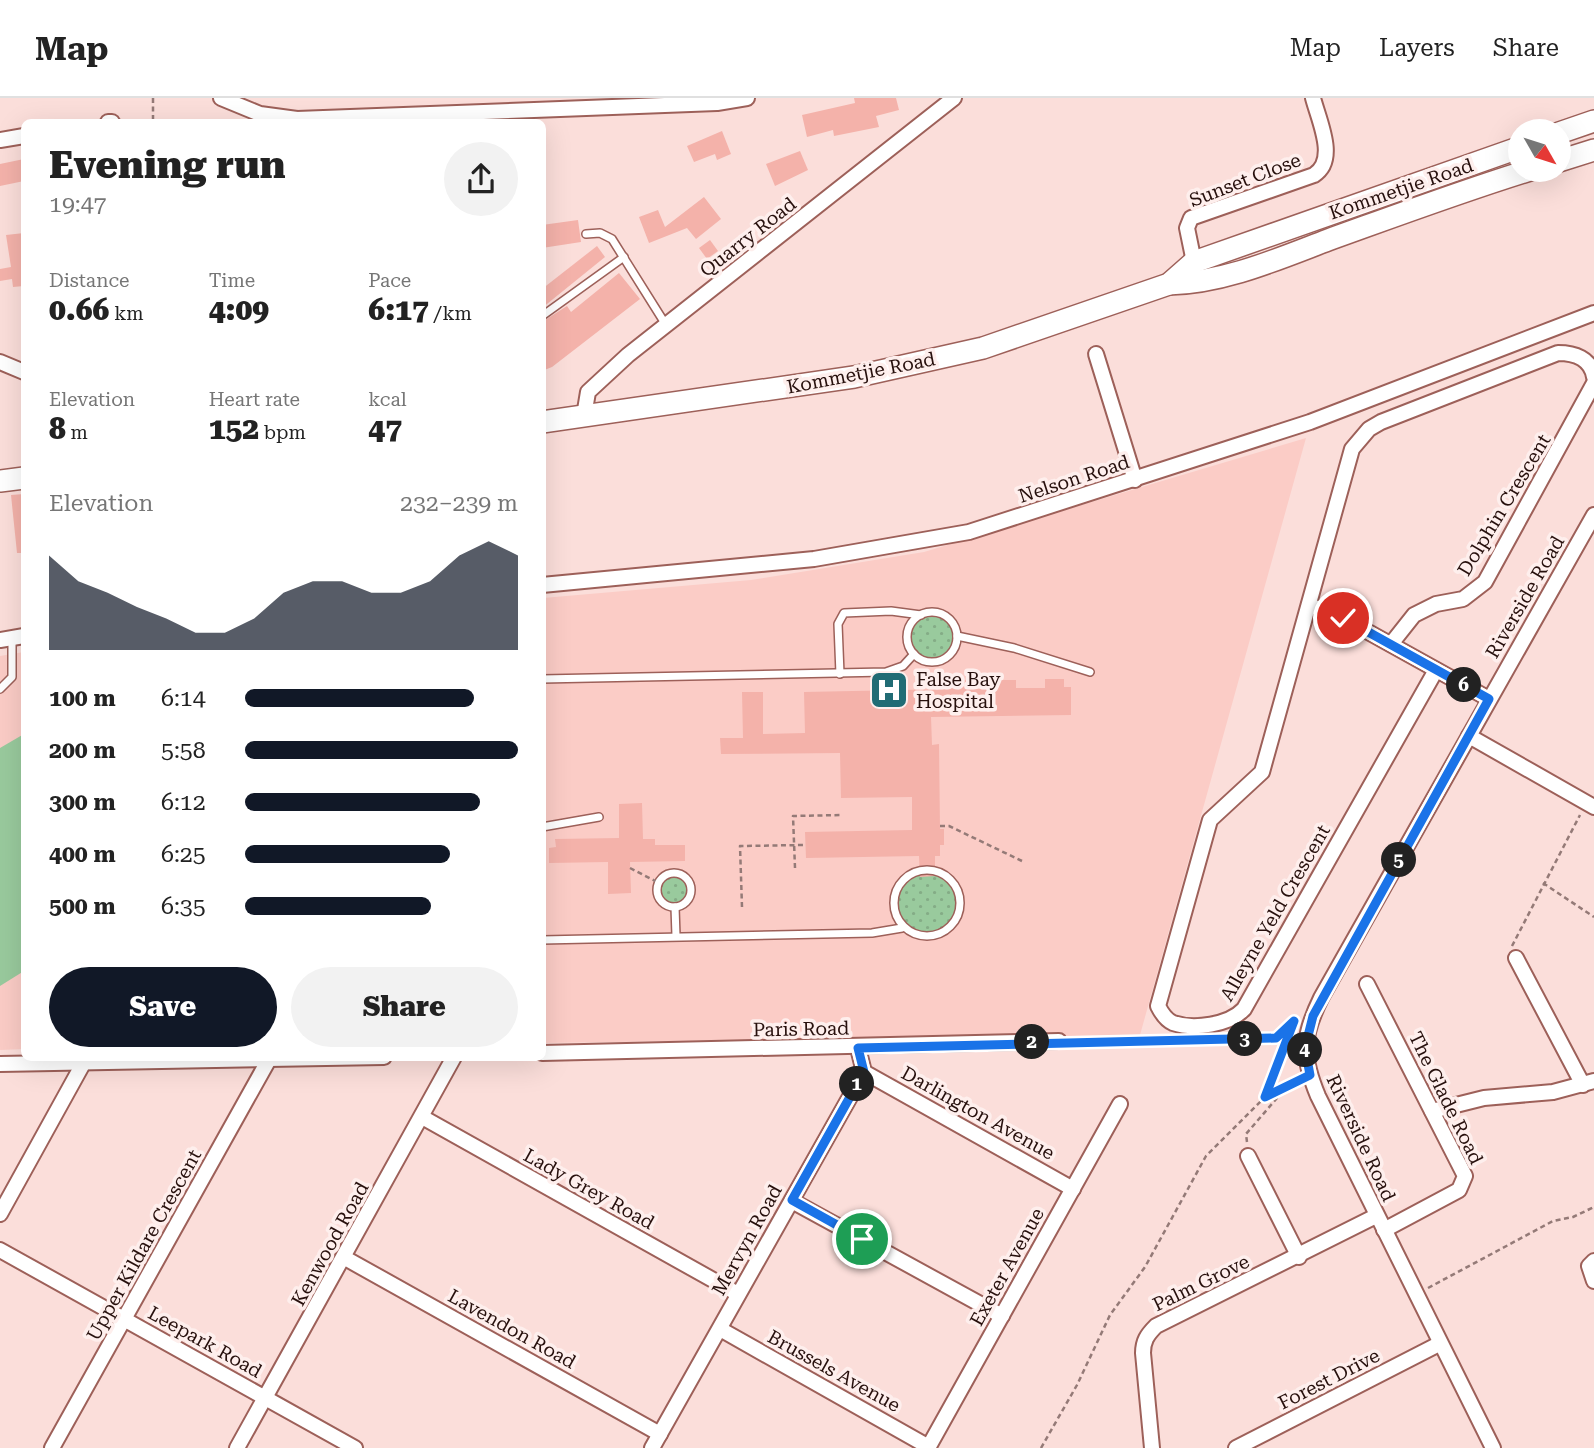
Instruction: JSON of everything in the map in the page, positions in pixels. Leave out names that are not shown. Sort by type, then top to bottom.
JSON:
[{"type":"main road","points":[[1572,129],[1594,121]]},
{"type":"main road","points":[[1572,157],[1594,150]]},
{"type":"main road","name":"Kommetjie Road","points":[[1170,284],[1194,262],[1508,152]]},
{"type":"main road","name":"Kommetjie Road","points":[[546,421],[854,377],[983,348],[1170,284],[1198,284],[1283,257],[1472,187],[1508,176]]},
{"type":"main road","points":[[0,481],[21,478]]},
{"type":"street","points":[[221,98],[270,116],[290,119]]},
{"type":"street","points":[[323,119],[707,104],[747,98]]},
{"type":"street","name":"Quarry Road","points":[[584,416],[588,392],[593,385],[954,98]]},
{"type":"street","name":"Sunset Close","points":[[1194,262],[1186,228],[1191,218],[1314,175],[1322,168],[1327,156],[1313,98]]},
{"type":"street","points":[[0,140],[21,136]]},
{"type":"street","name":"Nelson Road","points":[[546,585],[787,562],[957,535],[1310,422],[1594,313]]},
{"type":"street","name":"Alleyne Yeld Crescent","points":[[1436,670],[1244,1009],[1227,1023],[1173,1023],[1158,1006],[1210,820],[1262,772],[1352,449],[1369,429],[1381,422],[1558,353],[1573,353],[1585,360],[1594,377]]},
{"type":"street","points":[[1096,355],[1135,480]]},
{"type":"street","points":[[0,362],[21,371]]},
{"type":"street","name":"Dolphin Crescent","points":[[1391,644],[1414,615],[1436,604],[1463,599],[1485,582],[1594,383]]},
{"type":"street","name":"Riverside Road","points":[[1493,1448],[1376,1216],[1310,1075],[1305,1048],[1313,1016],[1594,515]]},
{"type":"street","points":[[1309,605],[1343,618],[1489,699]]},
{"type":"street","points":[[1469,737],[1590,805]]},
{"type":"street","points":[[1432,1111],[1484,1098],[1553,1092],[1588,1083],[1516,958]]},
{"type":"street","name":"The Glade Road","points":[[1367,984],[1461,1167],[1463,1185],[1455,1193],[1384,1230]]},
{"type":"street","name":"Paris Road","points":[[546,1053],[858,1048],[1059,1041]]},
{"type":"street","points":[[858,1048],[864,1072]]},
{"type":"street","points":[[0,1063],[176,1061]]},
{"type":"street","name":"Upper Kildare Crescent","points":[[52,1448],[267,1061]]},
{"type":"street","name":"Kenwood Road","points":[[237,1448],[345,1258],[452,1061]]},
{"type":"street","points":[[0,1214],[84,1062]]},
{"type":"street","name":"Darlington Avenue","points":[[864,1072],[1073,1189]]},
{"type":"street","name":"Mervyn Road","points":[[652,1448],[864,1072]]},
{"type":"street","name":"Exeter Avenue","points":[[928,1447],[1120,1104]]},
{"type":"street","name":"Lady Grey Road","points":[[422,1117],[738,1294]]},
{"type":"street","points":[[1248,1156],[1299,1256]]},
{"type":"street","points":[[792,1200],[1002,1316]]},
{"type":"street","name":"Palm Grove","points":[[1152,1448],[1143,1353],[1143,1341],[1149,1333],[1156,1326],[1376,1216]]},
{"type":"street","name":"Leepark Road","points":[[0,1250],[355,1448]]},
{"type":"street","name":"Lavendon Road","points":[[345,1258],[660,1434]]},
{"type":"street","points":[[1594,1261],[1589,1266],[1594,1281]]},
{"type":"street","name":"Brussels Avenue","points":[[720,1329],[928,1447]]},
{"type":"street","name":"Forest Drive","points":[[1236,1448],[1439,1344]]},
{"type":"lane","points":[[586,234],[609,236],[667,325]]},
{"type":"lane","points":[[546,313],[624,257]]},
{"type":"lane","points":[[840,674],[838,624],[844,613],[891,611],[921,615],[937,612],[945,615],[955,628],[957,636],[953,650],[942,659],[927,661],[914,654],[908,640],[908,632],[921,615]]},
{"type":"lane","points":[[957,636],[1014,648],[1090,672]]},
{"type":"lane","points":[[0,689],[12,677],[12,638]]},
{"type":"lane","points":[[546,679],[892,671],[903,666],[914,654]]},
{"type":"lane","points":[[546,826],[599,817]]},
{"type":"lane","points":[[671,873],[687,878],[691,888],[689,899],[675,907],[660,899],[659,883],[671,873]]},
{"type":"lane","points":[[546,940],[872,933],[902,928],[921,934],[949,930],[960,916],[957,883],[941,873],[914,873],[904,877],[894,894],[895,914],[902,928]]},
{"type":"lane","points":[[675,907],[676,936]]},
{"type":"path","points":[[153,98],[153,119]]},
{"type":"path","points":[[1516,958],[1511,947],[1543,883],[1590,805]]},
{"type":"path","points":[[795,868],[793,816],[841,814]]},
{"type":"path","points":[[940,826],[949,826],[1022,861]]},
{"type":"path","points":[[742,907],[740,846],[805,845]]},
{"type":"path","points":[[630,868],[659,883]]},
{"type":"path","points":[[1543,883],[1594,918]]},
{"type":"path","points":[[1059,1041],[1276,1038],[1294,1021],[1265,1097]]},
{"type":"path","points":[[1041,1448],[1077,1385],[1110,1315],[1145,1267],[1206,1156],[1265,1097],[1310,1075]]},
{"type":"path","points":[[1248,1156],[1246,1135],[1290,1083]]},
{"type":"path","points":[[1415,1294],[1553,1221],[1573,1217],[1594,1207]]},
{"type":"shaded area","name":"False Bay Hospital","points":[[1306,438],[1140,1035],[546,1043],[546,598],[751,580],[924,552]]},
{"type":"shaded area","points":[[21,652],[21,1049],[0,1050],[0,656]]},
{"type":"green space","points":[[932,612],[949,620],[957,637],[949,654],[932,662],[915,654],[907,637],[915,620]]},
{"type":"green space","points":[[21,736],[21,973],[0,986],[0,748]]},
{"type":"green space","points":[[920,870],[934,870],[946,875],[955,884],[960,903],[958,916],[951,927],[934,936],[920,936],[908,931],[899,922],[894,910],[894,896],[899,884],[908,875]]},
{"type":"green space","points":[[674,873],[686,878],[691,890],[686,902],[674,907],[662,902],[657,890],[662,878]]},
{"type":"building","points":[[854,98],[896,98],[899,110],[876,116],[879,127],[834,136],[833,130],[807,137],[802,115],[855,103]]},
{"type":"building","points":[[722,131],[731,154],[717,160],[715,154],[694,162],[687,146]]},
{"type":"building","points":[[800,151],[808,170],[775,186],[766,164]]},
{"type":"building","points":[[21,160],[21,182],[0,186],[0,164]]},
{"type":"building","points":[[704,197],[721,219],[696,239],[687,228],[649,243],[639,217],[658,210],[665,227]]},
{"type":"building","points":[[578,220],[581,242],[546,247],[546,224]]},
{"type":"building","points":[[21,233],[21,286],[13,287],[12,279],[0,281],[0,269],[11,267],[6,235]]},
{"type":"building","points":[[710,240],[718,251],[707,259],[699,248]]},
{"type":"building","points":[[597,246],[605,257],[546,305],[546,286]]},
{"type":"building","points":[[619,273],[640,299],[546,369],[546,319],[567,306],[571,312]]},
{"type":"building","points":[[21,494],[21,553],[17,553],[11,495]]},
{"type":"building","name":"False Bay Hospital","points":[[1045,679],[1064,679],[1064,687],[1071,687],[1071,715],[931,717],[932,745],[939,744],[940,829],[944,829],[944,845],[940,845],[940,856],[935,856],[935,876],[920,877],[919,856],[806,858],[805,832],[912,830],[912,797],[841,798],[840,753],[721,754],[720,738],[743,738],[742,692],[763,692],[763,734],[805,733],[804,692],[951,689],[951,680],[969,680],[969,689],[998,689],[998,680],[1016,680],[1016,688],[1045,688]]},
{"type":"building","points":[[642,803],[643,839],[655,839],[655,845],[685,845],[685,861],[630,862],[631,893],[608,894],[608,862],[549,863],[549,848],[556,847],[555,839],[619,838],[619,804]]},
{"type":"place","name":"False Bay Hospital","points":[[889,690]]},
{"type":"route","points":[[862,1239],[792,1200],[864,1072],[858,1048],[1059,1041],[1145,1042],[1276,1038],[1294,1021],[1265,1097],[1310,1075],[1305,1048],[1307,1034],[1321,998],[1489,699],[1343,618]]}]
